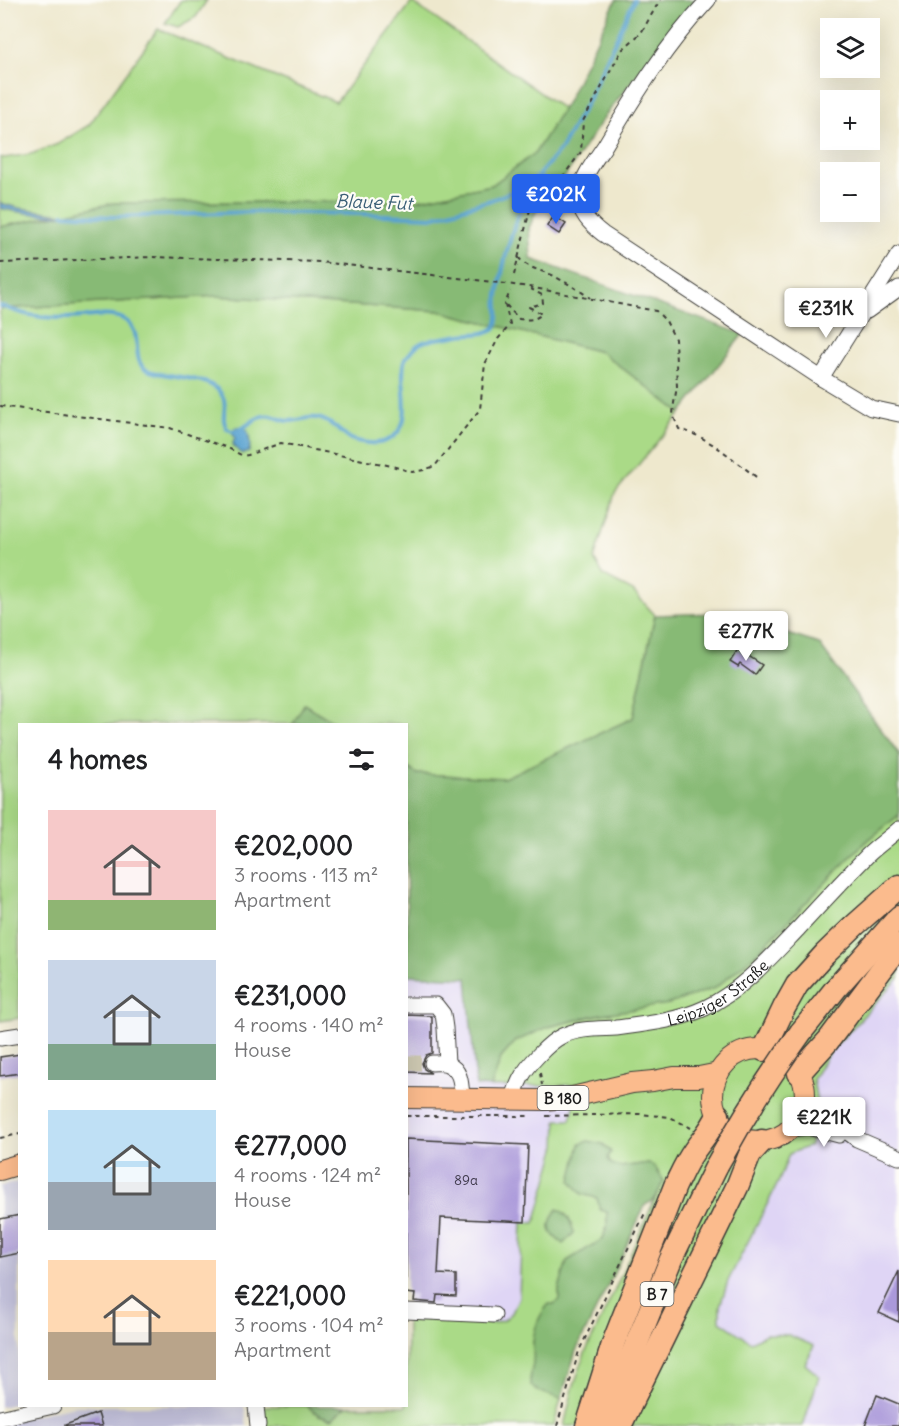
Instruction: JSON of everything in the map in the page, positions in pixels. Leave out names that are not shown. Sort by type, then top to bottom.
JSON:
[{"type":"highway","points":[[764,1050],[797,985],[825,954],[899,886]]},
{"type":"highway","name":"B 7","points":[[603,1426],[671,1259],[717,1165],[757,1096],[801,1032],[899,917]]},
{"type":"highway","points":[[800,1073],[828,1041],[899,946]]},
{"type":"highway","points":[[587,1426],[614,1341],[675,1186],[694,1150],[714,1125],[716,1107]]},
{"type":"highway","points":[[620,1426],[727,1208],[750,1154],[766,1146]]},
{"type":"main road","points":[[716,1107],[714,1090],[719,1073],[725,1065],[743,1053],[753,1050],[764,1050],[781,1055],[800,1073],[805,1088],[804,1103],[793,1134],[777,1137],[766,1146]]},
{"type":"main road","name":"B 180","points":[[408,1098],[512,1100],[567,1098],[632,1083],[719,1073]]},
{"type":"main road","name":"B 180","points":[[653,1081],[694,1089],[716,1107],[724,1124],[732,1131],[741,1137],[766,1146]]},
{"type":"main road","points":[[0,1170],[18,1165]]},
{"type":"street","points":[[708,0],[672,43],[587,174],[579,195],[584,215],[591,225],[603,234],[821,378],[871,408],[899,414]]},
{"type":"street","points":[[821,378],[899,254]]},
{"type":"street","points":[[860,316],[899,288]]},
{"type":"street","name":"Leipziger Straße","points":[[512,1100],[521,1077],[549,1045],[560,1037],[573,1032],[663,1021],[689,1014],[726,996],[747,981],[771,958],[869,854],[899,829]]},
{"type":"street","points":[[408,1005],[436,1005],[443,1014],[445,1028],[439,1063],[456,1070],[461,1080],[462,1099]]},
{"type":"street","points":[[0,1038],[18,1035]]},
{"type":"street","points":[[804,1103],[813,1113],[857,1138],[899,1157]]},
{"type":"street","points":[[793,1134],[808,1127],[857,1138]]},
{"type":"street","points":[[408,1311],[494,1315]]},
{"type":"street","points":[[0,1418],[49,1407]]},
{"type":"street","points":[[256,1407],[258,1426]]},
{"type":"path","points":[[514,275],[533,198],[552,190],[581,152],[583,121],[622,50],[640,33],[660,0]]},
{"type":"path","points":[[0,263],[153,256],[308,261],[529,287],[656,311],[666,321],[675,339],[677,387],[674,415],[679,429],[706,439],[759,479]]},
{"type":"path","points":[[518,257],[529,267],[550,274],[592,299]]},
{"type":"path","points":[[505,304],[519,319],[536,319],[542,314],[529,307],[543,303],[542,296],[529,287]]},
{"type":"path","points":[[0,406],[170,428],[228,448],[243,456],[281,443],[412,472],[424,470],[435,466],[480,409],[485,364],[498,339],[510,325],[505,304],[510,291]]},
{"type":"path","points":[[543,1116],[640,1114],[670,1118],[706,1136]]},
{"type":"path","points":[[408,1116],[532,1116]]},
{"type":"path","points":[[0,1138],[18,1134]]},
{"type":"path","points":[[766,1146],[783,1147],[793,1134]]},
{"type":"path","points":[[557,1426],[579,1351],[647,1208]]},
{"type":"shaded area","points":[[408,975],[467,977],[476,1086],[580,1084],[521,1332],[408,1324]]},
{"type":"shaded area","points":[[899,978],[899,1426],[803,1426],[819,1376],[805,1364],[813,1346],[789,1335],[766,1335],[751,1342],[720,1321],[720,1307],[728,1281],[779,1181],[789,1154],[809,1146],[817,1102],[812,1080],[828,1054]]},
{"type":"shaded area","points":[[18,1182],[18,1403],[0,1407],[0,1186]]},
{"type":"shaded area","points":[[70,1407],[244,1407],[247,1426],[0,1426],[0,1423]]},
{"type":"green space","points":[[181,0],[207,0],[196,17],[178,27],[165,23]]},
{"type":"green space","points":[[616,0],[695,0],[605,116],[554,193],[539,205],[529,228],[531,259],[743,334],[681,413],[601,352],[439,311],[217,296],[0,309],[0,227],[114,203],[413,201],[492,185],[535,153],[567,102]]},
{"type":"green space","points":[[412,2],[563,109],[535,153],[492,185],[413,201],[114,203],[63,214],[18,208],[0,203],[0,157],[31,154],[58,144],[89,125],[158,29],[336,102]]},
{"type":"green space","points":[[0,208],[13,211],[55,215],[0,227]]},
{"type":"green space","points":[[217,296],[439,311],[601,352],[681,413],[615,493],[594,559],[604,576],[633,591],[655,615],[633,718],[504,778],[417,774],[408,768],[408,723],[335,723],[304,705],[294,723],[18,723],[18,1018],[0,1021],[0,309]]},
{"type":"green space","points":[[721,613],[819,644],[899,754],[899,815],[861,846],[757,953],[715,988],[669,1004],[596,1015],[548,1027],[516,1041],[501,1058],[491,1087],[476,1086],[467,978],[408,975],[408,768],[417,774],[504,778],[633,718],[655,615]]},
{"type":"green space","points":[[304,704],[335,723],[294,723]]},
{"type":"green space","points":[[899,815],[899,978],[828,1054],[813,1080],[817,1102],[827,1113],[809,1146],[789,1154],[779,1181],[728,1281],[720,1306],[720,1321],[751,1342],[766,1334],[789,1335],[814,1346],[805,1364],[819,1376],[803,1426],[564,1426],[573,1388],[585,1353],[664,1181],[649,1163],[621,1167],[611,1164],[608,1158],[582,1194],[597,1198],[607,1212],[607,1225],[603,1240],[567,1261],[559,1289],[559,1300],[554,1304],[533,1341],[534,1361],[530,1380],[535,1390],[561,1399],[554,1426],[265,1426],[263,1407],[308,1407],[319,1415],[331,1419],[345,1407],[408,1407],[408,1318],[494,1323],[504,1320],[512,1313],[519,1297],[522,1222],[535,1223],[556,1149],[557,1120],[571,1120],[579,1085],[491,1087],[501,1058],[516,1041],[548,1027],[715,988],[757,953],[861,846]]},
{"type":"green space","points":[[588,1141],[603,1144],[611,1152],[608,1158],[611,1164],[621,1167],[649,1163],[655,1167],[664,1181],[654,1200],[645,1205],[576,1351],[561,1399],[540,1392],[531,1385],[533,1343],[542,1313],[549,1304],[554,1304],[559,1300],[559,1289],[567,1261],[603,1239],[607,1225],[607,1212],[600,1210],[597,1198],[582,1194],[571,1181],[580,1144]]},
{"type":"green space","points":[[557,1209],[568,1218],[574,1233],[563,1244],[554,1236],[550,1228],[551,1220]]},
{"type":"green space","points":[[308,1407],[345,1407],[332,1419],[319,1415]]},
{"type":"water","points":[[0,203],[66,215],[41,215],[16,211],[0,208]]},
{"type":"water","points":[[236,427],[247,430],[250,441],[249,452],[243,454],[234,447],[235,438],[232,431]]},
{"type":"building","points":[[554,216],[566,224],[559,234],[547,226]]},
{"type":"building","points":[[738,649],[762,665],[755,675],[740,664],[738,667],[730,662]]},
{"type":"building","points":[[408,1015],[432,1016],[432,1053],[426,1055],[422,1063],[424,1069],[431,1073],[408,1072]]},
{"type":"building","points":[[18,1054],[18,1073],[0,1076],[0,1057]]},
{"type":"building","points":[[408,1139],[528,1145],[525,1222],[441,1218],[438,1274],[456,1275],[456,1296],[437,1295],[436,1303],[414,1301],[415,1294],[408,1293]]},
{"type":"building","points":[[18,1215],[18,1253],[0,1257],[0,1219]]},
{"type":"building","points":[[899,1271],[899,1322],[879,1313]]},
{"type":"building","points":[[877,1395],[899,1404],[899,1426],[865,1426]]},
{"type":"building","points":[[98,1413],[102,1426],[65,1426],[65,1425]]},
{"type":"waterway","name":"Blaue Fut","points":[[63,214],[114,217],[247,212],[432,217],[491,200],[531,184],[560,150],[588,100],[634,0]]},
{"type":"waterway","points":[[540,174],[542,187],[550,204]]},
{"type":"waterway","points":[[0,306],[44,317],[103,316],[123,319],[134,330],[142,366],[156,373],[210,384],[223,397],[227,429],[235,432],[263,416],[289,421],[313,418],[329,422],[347,437],[379,443],[394,436],[401,427],[405,405],[403,381],[405,359],[418,345],[459,335],[484,333],[496,327],[498,295],[507,252],[531,184]]},
{"type":"tunnel","points":[[408,1063],[432,1063]]}]
